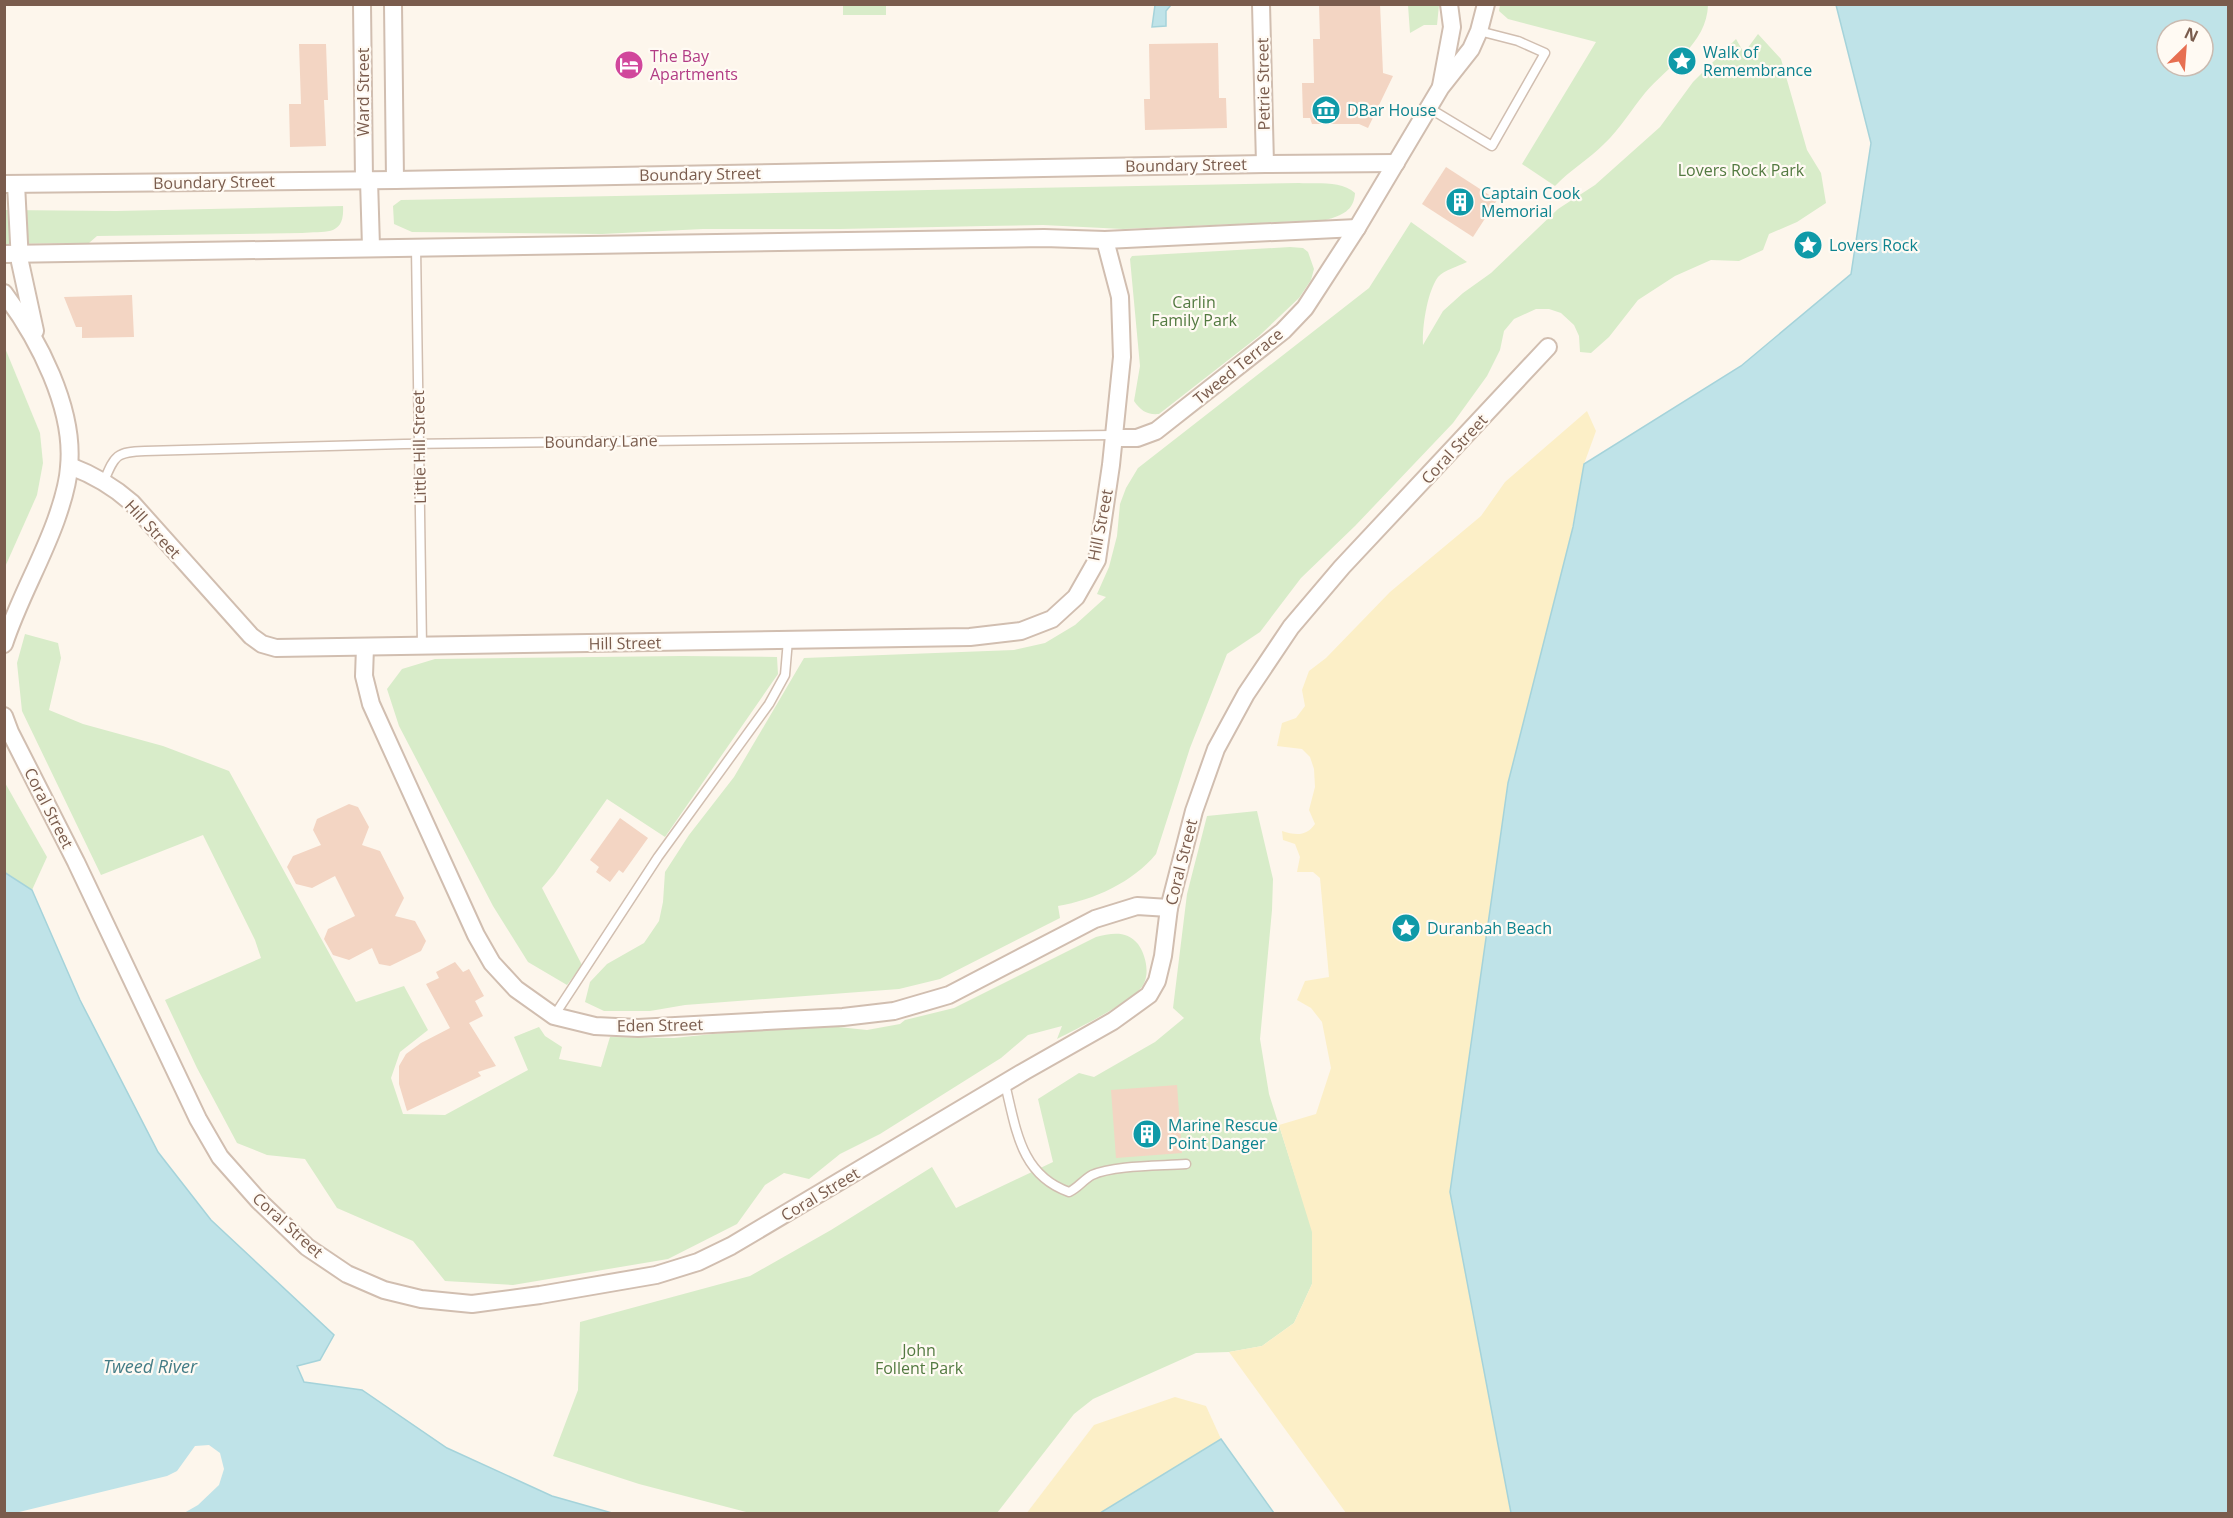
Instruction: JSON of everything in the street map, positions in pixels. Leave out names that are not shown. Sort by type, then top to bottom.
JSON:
[{"type":"street","name":"Ward Street","points":[[362,4],[366,180],[371,247]]},
{"type":"street","name":"Ward Street","points":[[393,4],[395,180]]},
{"type":"street","name":"Petrie Street","points":[[1261,4],[1265,164]]},
{"type":"street","name":"Tweed Terrace","points":[[1441,87],[1452,27],[1449,4]]},
{"type":"street","name":"Tweed Terrace","points":[[1114,436],[1137,438],[1156,431],[1283,331],[1310,301],[1357,228],[1441,87],[1463,60],[1479,31],[1486,4]]},
{"type":"street","points":[[1452,27],[1479,31]]},
{"type":"street","name":"Boundary Street","points":[[10,184],[395,180],[1396,163]]},
{"type":"street","points":[[4,644],[56,522],[70,466],[65,415],[38,346],[23,282],[12,254],[10,184]]},
{"type":"street","points":[[12,254],[1044,238],[1105,240],[1357,228]]},
{"type":"street","points":[[1105,240],[1118,288],[1123,338],[1114,436]]},
{"type":"street","points":[[4,293],[38,346]]},
{"type":"street","name":"Coral Street","points":[[4,716],[198,1119],[220,1157],[259,1201],[308,1246],[347,1274],[384,1290],[422,1299],[472,1304],[656,1275],[698,1262],[731,1246],[1113,1021],[1149,995],[1157,981],[1163,956],[1169,908],[1194,811],[1216,749],[1266,661],[1291,627],[1342,567],[1548,347]]},
{"type":"street","name":"Hill Street","points":[[70,466],[104,481],[132,503],[237,622],[262,644],[289,649],[970,637],[1021,631],[1052,619],[1076,597],[1096,560],[1114,436]]},
{"type":"street","name":"Eden Street","points":[[365,648],[364,676],[371,704],[476,935],[492,963],[516,989],[555,1016],[595,1026],[638,1028],[843,1017],[894,1011],[949,995],[1095,919],[1137,906],[1169,908]]},
{"type":"lane","points":[[1429,108],[1492,146],[1545,53],[1518,41],[1479,31]]},
{"type":"lane","name":"Little Hill Street","points":[[416,247],[422,646]]},
{"type":"lane","name":"Boundary Lane","points":[[104,481],[115,458],[127,452],[419,444],[1114,436]]},
{"type":"lane","points":[[555,1016],[658,857],[769,704],[785,675],[788,640]]},
{"type":"lane","points":[[1005,1084],[1021,1146],[1035,1170],[1053,1186],[1069,1192],[1079,1187],[1089,1176],[1106,1170],[1186,1164]]},
{"type":"green space","points":[[1708,4],[1706,19],[1701,31],[1685,54],[1645,93],[1610,138],[1555,186],[1522,164],[1596,42],[1508,19],[1499,11],[1500,5]]},
{"type":"green space","points":[[843,5],[886,5],[886,15],[843,15]]},
{"type":"green space","points":[[1408,5],[1439,5],[1437,25],[1424,25],[1410,33]]},
{"type":"green space","name":"Lovers Rock Park","points":[[1758,34],[1781,59],[1807,150],[1821,173],[1826,203],[1797,222],[1769,234],[1763,250],[1739,261],[1711,260],[1675,276],[1638,300],[1609,337],[1591,353],[1580,352],[1579,336],[1574,325],[1561,313],[1549,309],[1536,309],[1514,319],[1504,331],[1500,350],[1487,376],[1453,423],[1355,526],[1301,578],[1260,632],[1227,654],[1190,748],[1156,854],[1147,864],[1112,888],[1085,899],[1058,906],[1060,918],[940,979],[899,989],[685,1005],[650,1011],[604,1011],[585,1002],[590,982],[607,964],[644,943],[659,921],[665,872],[689,835],[734,777],[804,658],[1014,650],[1045,643],[1075,625],[1106,597],[1097,594],[1109,567],[1117,536],[1120,504],[1138,468],[1369,288],[1411,222],[1467,262],[1444,272],[1434,284],[1426,310],[1423,345],[1443,311],[1491,273],[1558,209],[1595,185],[1660,127],[1693,82],[1736,39],[1744,53]]},
{"type":"green space","points":[[1299,183],[1343,186],[1355,193],[1354,199],[1346,211],[1326,220],[1123,229],[1043,225],[703,229],[602,234],[412,232],[394,224],[393,206],[401,200]]},
{"type":"green space","points":[[343,206],[341,223],[337,228],[326,232],[97,236],[89,243],[5,244],[4,210],[116,211]]},
{"type":"green space","name":"Carlin Family Park","points":[[1303,248],[1308,252],[1314,269],[1311,280],[1299,298],[1259,336],[1159,414],[1145,412],[1139,407],[1134,401],[1140,366],[1130,259],[1132,256]]},
{"type":"green space","points":[[5,348],[40,433],[43,463],[37,495],[5,567]]},
{"type":"green space","points":[[25,634],[58,643],[61,658],[49,710],[83,724],[163,746],[229,771],[356,1002],[404,986],[428,1030],[400,1052],[391,1078],[403,1114],[445,1115],[528,1070],[514,1037],[539,1027],[545,1036],[562,1047],[559,1059],[601,1067],[610,1037],[674,1038],[810,1024],[867,1030],[900,1024],[905,1020],[954,1008],[1096,937],[1113,934],[1129,936],[1138,944],[1145,960],[1146,978],[1141,988],[1124,1002],[1057,1039],[1062,1026],[1028,1035],[1001,1058],[880,1134],[840,1154],[809,1179],[784,1173],[765,1185],[737,1224],[668,1259],[513,1285],[445,1281],[413,1241],[337,1208],[305,1159],[267,1155],[237,1143],[197,1068],[165,1000],[261,958],[255,940],[203,835],[101,875],[22,711],[17,663]]},
{"type":"green space","points":[[777,657],[778,674],[665,837],[607,799],[542,888],[582,965],[567,985],[528,962],[493,906],[399,726],[387,689],[402,669],[435,659]]},
{"type":"green space","points":[[4,781],[47,857],[32,890],[5,872]]},
{"type":"green space","name":"John Follent Park","points":[[1257,811],[1273,879],[1260,1039],[1269,1094],[1313,1232],[1312,1284],[1294,1323],[1262,1346],[1229,1352],[1196,1353],[1093,1399],[1074,1414],[997,1513],[750,1513],[639,1484],[553,1456],[578,1390],[580,1322],[750,1276],[831,1230],[932,1167],[956,1208],[1053,1162],[1038,1099],[1079,1073],[1094,1077],[1155,1042],[1184,1018],[1173,1008],[1187,894],[1207,816]]},
{"type":"sand","name":"Duranbah Beach","points":[[1587,411],[1596,431],[1584,464],[1450,1191],[1511,1513],[1346,1513],[1229,1352],[1262,1346],[1294,1323],[1312,1284],[1312,1232],[1279,1125],[1316,1114],[1331,1068],[1322,1022],[1311,1008],[1297,1000],[1305,981],[1329,977],[1320,878],[1313,872],[1297,872],[1300,857],[1295,844],[1283,840],[1282,831],[1300,834],[1308,831],[1315,824],[1309,810],[1315,787],[1314,769],[1310,757],[1302,749],[1277,746],[1282,723],[1296,718],[1305,706],[1302,690],[1309,671],[1326,658],[1390,592],[1481,516],[1505,482]]},
{"type":"sand","points":[[1175,1397],[1206,1406],[1221,1439],[1100,1513],[1026,1514],[1094,1425]]},
{"type":"water","points":[[1155,5],[1171,5],[1166,11],[1166,26],[1152,27]]},
{"type":"water","points":[[1836,5],[2228,5],[2228,1513],[1511,1513],[1450,1192],[1508,783],[1573,527],[1584,464],[1741,366],[1851,274],[1871,143]]},
{"type":"water","name":"Tweed River","points":[[4,872],[32,890],[80,1000],[158,1152],[211,1220],[334,1335],[320,1360],[297,1366],[304,1382],[362,1390],[447,1448],[552,1496],[612,1513],[5,1513]]},
{"type":"water","points":[[1221,1439],[1274,1513],[1100,1513]]},
{"type":"pier","points":[[209,1445],[220,1453],[224,1469],[219,1485],[198,1505],[184,1513],[15,1513],[167,1476],[177,1471],[195,1446]]},
{"type":"building","points":[[1319,4],[1380,4],[1383,73],[1393,76],[1368,128],[1359,124],[1312,124],[1310,118],[1303,118],[1302,83],[1314,83],[1313,39],[1320,39]]},
{"type":"building","points":[[1218,43],[1219,98],[1226,98],[1227,128],[1145,130],[1144,99],[1150,99],[1149,44]]},
{"type":"building","points":[[299,44],[326,44],[328,100],[324,100],[326,146],[290,147],[289,104],[301,104]]},
{"type":"building","name":"Captain Cook Memorial","points":[[1446,167],[1497,200],[1473,237],[1422,204]]},
{"type":"building","points":[[132,295],[134,337],[82,338],[82,327],[76,327],[64,297]]},
{"type":"building","points":[[349,804],[358,807],[369,827],[362,845],[380,851],[404,898],[395,916],[415,921],[426,941],[421,951],[390,966],[379,964],[372,948],[349,960],[333,955],[324,939],[328,929],[355,916],[335,876],[312,888],[296,884],[287,867],[293,856],[321,845],[313,830],[317,819]]},
{"type":"building","points":[[620,818],[648,838],[623,873],[619,870],[610,882],[596,872],[599,867],[590,860]]},
{"type":"building","points":[[455,962],[463,972],[469,969],[484,996],[475,1001],[483,1016],[469,1023],[496,1066],[478,1072],[481,1076],[407,1111],[399,1084],[399,1066],[406,1054],[421,1043],[450,1028],[426,984],[439,978],[436,972]]},
{"type":"building","name":"Marine Rescue Point Danger","points":[[1177,1085],[1182,1153],[1116,1158],[1111,1090]]},
{"type":"place","name":"Walk of Remembrance","points":[[1682,61]]},
{"type":"place","name":"The Bay Apartments","points":[[629,65]]},
{"type":"place","name":"DBar House","points":[[1326,110]]},
{"type":"place","name":"Captain Cook Memorial","points":[[1460,202]]},
{"type":"place","name":"Lovers Rock","points":[[1808,245]]},
{"type":"place","name":"Duranbah Beach","points":[[1406,928]]},
{"type":"place","name":"Marine Rescue Point Danger","points":[[1147,1134]]}]
